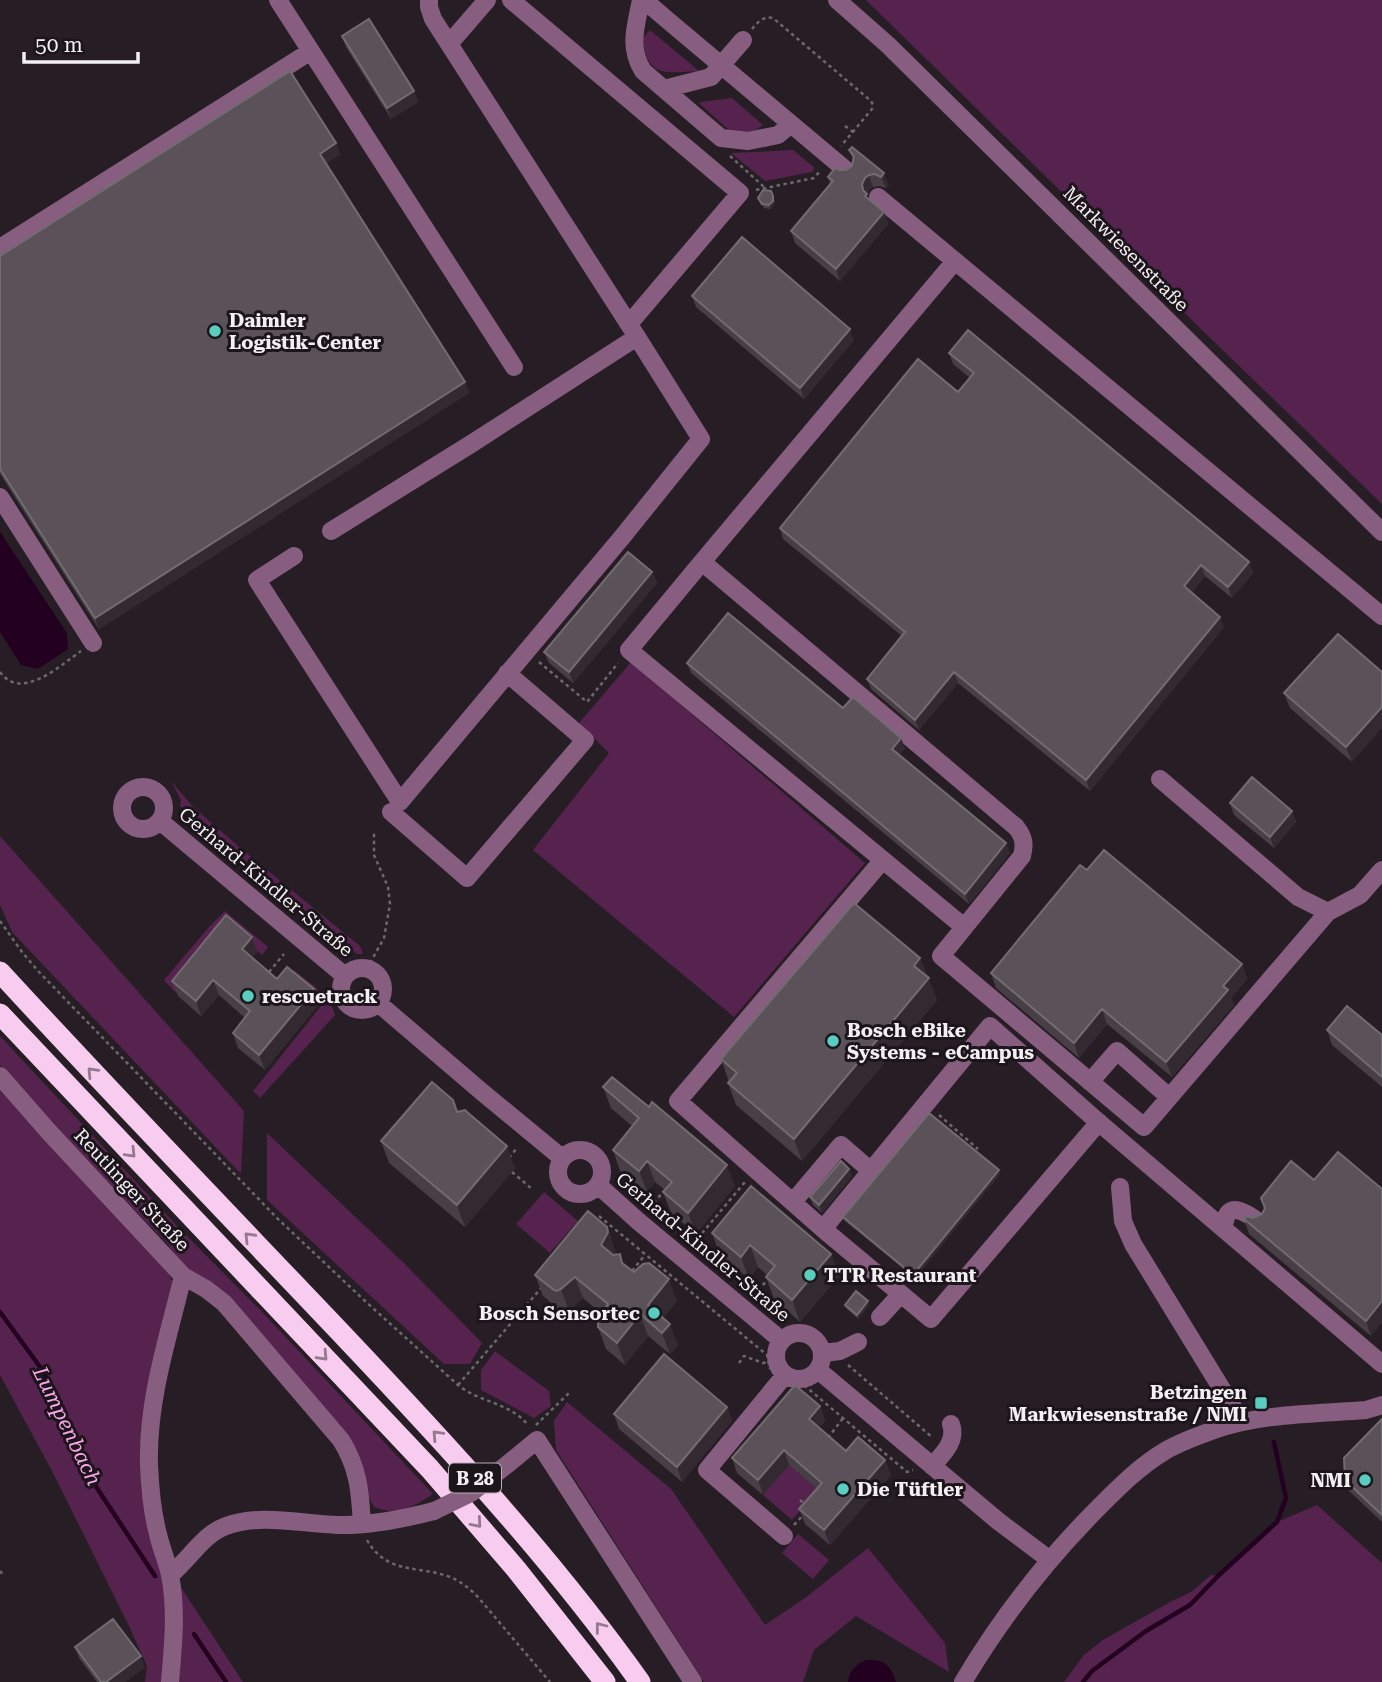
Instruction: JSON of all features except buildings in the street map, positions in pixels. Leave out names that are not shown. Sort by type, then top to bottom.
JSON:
[{"type":"highway","name":"B 28","points":[[0,972],[447,1446],[568,1586],[606,1633],[640,1682]]},
{"type":"highway","name":"B 28","points":[[0,1014],[430,1469],[524,1579],[605,1682]]},
{"type":"street","points":[[278,0],[514,367]]},
{"type":"street","points":[[294,556],[257,580],[400,802],[701,439],[433,19],[429,0]]},
{"type":"street","points":[[449,44],[487,0]]},
{"type":"street","points":[[331,531],[471,444],[633,331],[740,193],[511,0]]},
{"type":"street","points":[[641,0],[634,43],[637,62],[643,71],[721,138],[748,141],[778,135],[791,124]]},
{"type":"street","points":[[648,0],[665,18],[847,171]]},
{"type":"street","name":"Markwiesenstraße","points":[[838,0],[888,45],[1382,532]]},
{"type":"street","points":[[664,89],[711,77],[743,40]]},
{"type":"street","points":[[0,248],[311,51]]},
{"type":"street","points":[[878,197],[1382,616]]},
{"type":"street","points":[[955,261],[629,650],[964,927]]},
{"type":"street","points":[[0,496],[93,643]]},
{"type":"street","points":[[702,562],[1023,835],[1025,845],[1022,856],[941,956],[1144,1127]]},
{"type":"street","points":[[391,812],[467,877],[585,740],[507,673]]},
{"type":"street","points":[[1160,779],[1298,897],[1328,912]]},
{"type":"street","name":"Gerhard-Kindler-Straße","points":[[160,821],[345,976]]},
{"type":"street","points":[[882,861],[678,1101],[823,1229],[931,1319],[1099,1122]]},
{"type":"street","points":[[1126,1145],[1328,912],[1360,895],[1382,870]]},
{"type":"street","name":"Gerhard-Kindler-Straße","points":[[362,968],[375,973],[381,980],[383,990],[378,1003],[365,1010],[348,1005],[341,990],[345,976],[362,968]]},
{"type":"street","points":[[378,1003],[562,1158]]},
{"type":"street","points":[[823,1229],[990,1026],[1382,1364]]},
{"type":"street","points":[[1090,1082],[1117,1051],[1170,1097]]},
{"type":"street","name":"Reutlinger Straße","points":[[0,1076],[183,1276],[153,1402],[149,1440],[151,1496],[157,1532],[170,1575],[174,1606],[170,1682]]},
{"type":"street","points":[[793,1202],[841,1145],[870,1170]]},
{"type":"street","name":"Gerhard-Kindler-Straße","points":[[602,1189],[579,1194],[564,1187],[559,1180],[558,1171],[562,1158],[573,1151],[581,1150],[596,1157],[601,1164],[602,1189],[781,1340]]},
{"type":"street","points":[[1120,1187],[1123,1222],[1133,1244],[1242,1422]]},
{"type":"street","points":[[1224,1229],[1230,1212],[1237,1209],[1245,1211],[1259,1222]]},
{"type":"street","points":[[183,1276],[224,1303],[341,1440],[360,1486],[362,1524]]},
{"type":"street","points":[[880,1317],[901,1294]]},
{"type":"street","name":"Gerhard-Kindler-Straße","points":[[783,1378],[777,1365],[776,1351],[781,1340],[792,1334],[811,1336],[819,1343],[824,1358],[856,1402],[925,1465],[1050,1560]]},
{"type":"street","points":[[784,1536],[707,1470],[783,1378],[803,1379],[812,1375],[824,1358],[858,1342]]},
{"type":"street","points":[[963,1682],[999,1626],[1050,1560],[1121,1485],[1165,1451],[1215,1429],[1242,1422],[1366,1410],[1382,1405]]},
{"type":"street","points":[[925,1465],[953,1438],[951,1424]]},
{"type":"street","points":[[170,1575],[184,1564],[210,1535],[225,1526],[267,1519],[340,1525],[362,1524],[434,1511],[471,1493],[537,1440],[693,1682]]},
{"type":"path","points":[[740,193],[814,178],[873,105],[773,18],[761,20],[743,40]]},
{"type":"path","points":[[845,126],[853,132]]},
{"type":"path","points":[[721,138],[725,152],[765,188]]},
{"type":"path","points":[[0,672],[16,684],[30,683],[45,676],[93,643]]},
{"type":"path","points":[[525,652],[587,702],[629,650]]},
{"type":"path","points":[[370,963],[384,938],[390,904],[388,887],[374,855],[374,833]]},
{"type":"path","points":[[0,921],[39,972],[278,1219],[458,1385],[474,1396],[503,1405],[514,1412],[531,1430],[569,1393]]},
{"type":"path","points":[[264,978],[284,954]]},
{"type":"path","points":[[925,1104],[978,1149]]},
{"type":"path","points":[[507,1160],[517,1148]]},
{"type":"path","points":[[512,1172],[532,1189]]},
{"type":"path","points":[[682,1258],[744,1182]]},
{"type":"path","points":[[602,1189],[599,1216],[767,1355],[770,1370],[794,1387],[805,1386],[907,1472],[925,1465],[932,1452],[934,1438],[824,1358]]},
{"type":"path","points":[[638,1221],[664,1190]]},
{"type":"path","points":[[628,1277],[645,1255]]},
{"type":"path","points":[[744,1309],[769,1277]]},
{"type":"path","points":[[458,1385],[543,1286]]},
{"type":"path","points":[[739,1363],[744,1356],[763,1363],[768,1362]]},
{"type":"path","points":[[824,1443],[856,1402]]},
{"type":"path","points":[[784,1536],[808,1508],[800,1500]]},
{"type":"path","points":[[362,1524],[375,1553],[386,1561],[449,1577],[468,1588],[550,1682]]},
{"type":"shaded area","points":[[866,0],[1382,0],[1382,504],[1204,332]]},
{"type":"shaded area","points":[[650,30],[699,71],[668,72],[653,67],[648,60],[643,38]]},
{"type":"shaded area","points":[[732,98],[763,125],[751,133],[730,131],[700,104]]},
{"type":"shaded area","points":[[793,150],[815,168],[812,172],[765,181],[731,153]]},
{"type":"shaded area","points":[[0,532],[67,633],[68,649],[38,669],[21,665],[0,632]]},
{"type":"shaded area","points":[[631,662],[865,863],[734,1017],[533,850],[609,753],[579,723]]},
{"type":"shaded area","points":[[171,781],[193,807],[360,946],[363,954],[357,954],[180,806],[181,800]]},
{"type":"shaded area","points":[[0,836],[244,1111],[241,1174],[12,932],[0,905]]},
{"type":"shaded area","points":[[225,911],[268,947],[262,955],[230,928],[175,992],[164,980]]},
{"type":"shaded area","points":[[294,970],[324,996],[335,1015],[260,1098],[253,1091],[321,1006],[288,977]]},
{"type":"shaded area","points":[[0,1036],[433,1494],[398,1511],[374,1507],[367,1494],[361,1467],[185,1269],[166,1242],[54,1127],[0,1065]]},
{"type":"shaded area","points":[[0,1087],[163,1259],[173,1283],[142,1441],[180,1586],[243,1682],[145,1682],[147,1666],[128,1624],[52,1471],[0,1375]]},
{"type":"shaded area","points":[[267,1133],[404,1263],[482,1343],[470,1364],[444,1364],[267,1200]]},
{"type":"shaded area","points":[[544,1192],[578,1221],[550,1253],[516,1224]]},
{"type":"shaded area","points":[[495,1351],[549,1391],[551,1406],[534,1418],[481,1390],[481,1370]]},
{"type":"shaded area","points":[[567,1402],[671,1489],[765,1625],[805,1598],[868,1548],[945,1643],[949,1672],[856,1616],[814,1650],[803,1682],[704,1682],[556,1450],[554,1421]]},
{"type":"shaded area","points":[[789,1465],[819,1490],[792,1520],[763,1495]]},
{"type":"shaded area","points":[[1317,1505],[1382,1563],[1382,1682],[1064,1682],[1084,1655],[1103,1640],[1191,1592],[1211,1575],[1218,1576],[1277,1522]]},
{"type":"shaded area","points":[[798,1534],[829,1560],[813,1579],[782,1553]]},
{"type":"shaded area","points":[[866,1660],[886,1664],[896,1682],[848,1682],[854,1668]]},
{"type":"waterway","name":"Lumpenbach","points":[[0,1312],[43,1371],[91,1479],[155,1576]]},
{"type":"waterway","points":[[1083,1682],[1092,1671],[1146,1631],[1190,1605],[1277,1522],[1286,1498],[1274,1442]]},
{"type":"waterway","name":"Lumpenbach","points":[[194,1634],[226,1682]]},
{"type":"place","name":"Daimler Logistik-Center","points":[[215,331]]},
{"type":"place","name":"rescuetrack","points":[[248,996]]},
{"type":"place","name":"Bosch eBike Systems - eCampus","points":[[833,1041]]},
{"type":"place","name":"TTR Restaurant","points":[[810,1275]]},
{"type":"place","name":"Bosch Sensortec","points":[[654,1313]]},
{"type":"place","name":"Betzingen Markwiesenstraße / NMI","points":[[1261,1403]]},
{"type":"place","name":"NMI","points":[[1365,1480]]},
{"type":"place","name":"Die Tüftler","points":[[843,1489]]}]
